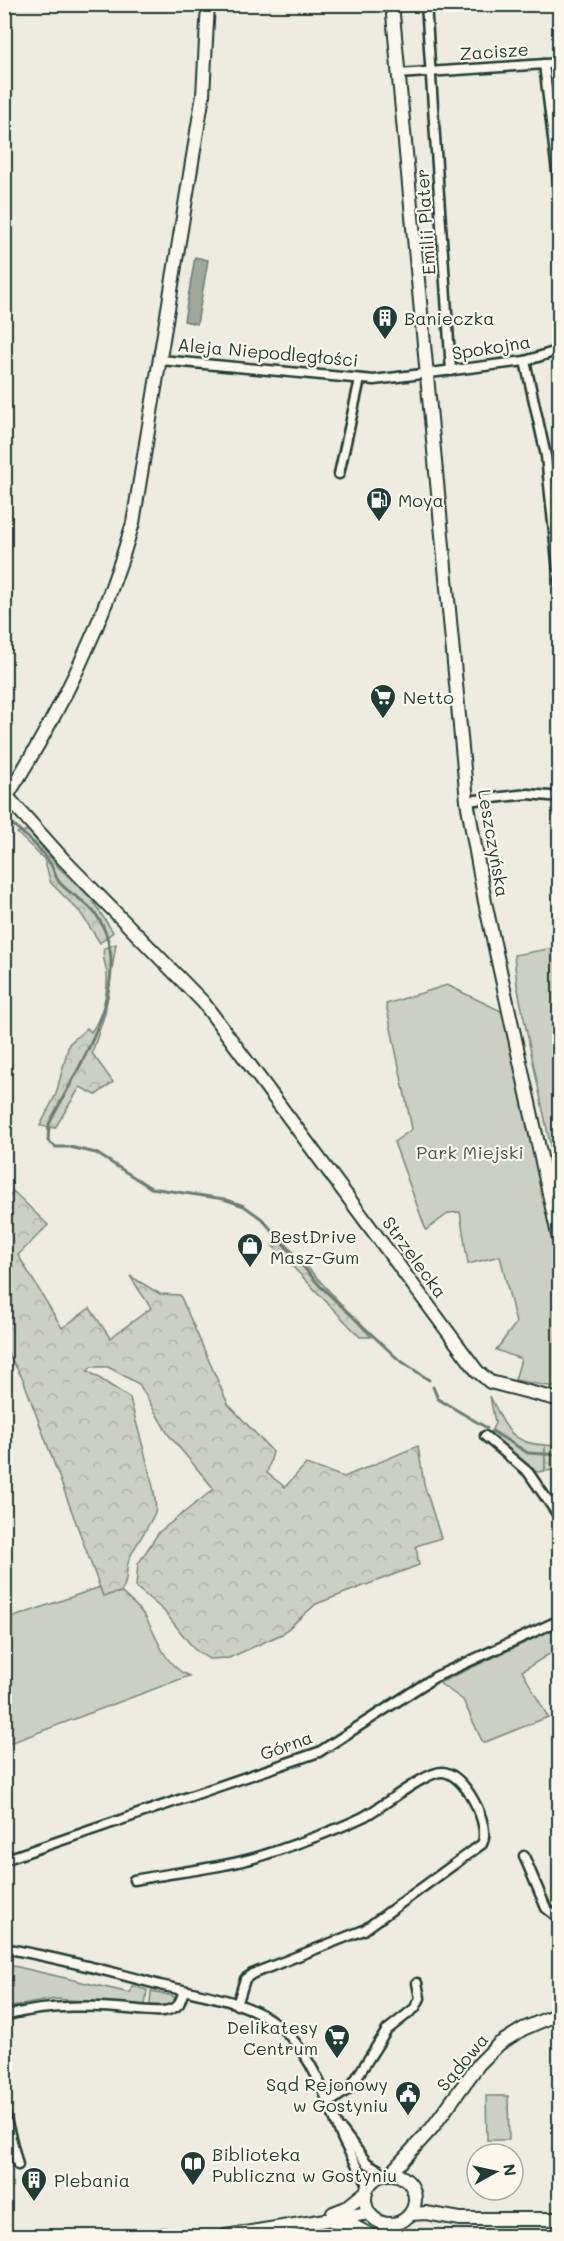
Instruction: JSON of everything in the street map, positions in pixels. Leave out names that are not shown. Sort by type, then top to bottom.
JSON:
[{"type":"street","points":[[160,360],[203,95],[208,4]]},
{"type":"street","name":"Leszczyńska","points":[[392,4],[467,801],[485,902],[560,1244]]},
{"type":"street","points":[[426,4],[432,72]]},
{"type":"street","name":"Zacisze","points":[[399,74],[560,63]]},
{"type":"street","points":[[544,64],[560,197]]},
{"type":"street","name":"Emilii Plater","points":[[432,72],[451,371]]},
{"type":"street","name":"Spokojna","points":[[426,373],[525,361],[560,350]]},
{"type":"street","name":"Aleja Niepodległości","points":[[6,797],[33,757],[70,690],[111,587],[136,508],[160,360],[360,379],[426,373]]},
{"type":"street","points":[[525,361],[546,456],[560,590]]},
{"type":"street","points":[[339,474],[360,379]]},
{"type":"street","points":[[467,801],[528,794],[560,797]]},
{"type":"street","name":"Strzelecka","points":[[6,797],[64,860],[203,1002],[477,1371],[490,1382],[560,1400]]},
{"type":"street","name":"Strzelecka","points":[[534,1392],[560,1394]]},
{"type":"street","points":[[485,1437],[528,1472],[560,1518]]},
{"type":"street","name":"Górna","points":[[4,1860],[319,1752],[435,1677],[560,1620]]},
{"type":"street","points":[[134,1880],[263,1855],[364,1816],[434,1773],[451,1774],[462,1783],[484,1825],[485,1838],[482,1844],[364,1930],[252,1974],[245,1979],[237,2005]]},
{"type":"street","points":[[524,1856],[546,1908],[560,1919]]},
{"type":"street","points":[[4,1948],[237,2005],[276,2023],[288,2035],[312,2069],[340,2127],[367,2163],[388,2174],[403,2177],[412,2186],[416,2199],[411,2214],[387,2230],[369,2213],[367,2189],[341,2135],[340,2127]]},
{"type":"street","points":[[329,2103],[350,2088],[387,2030],[415,2008],[420,1998],[417,1983]]},
{"type":"street","points":[[4,2016],[46,2007],[82,2005],[166,2010],[179,2004],[184,1991]]},
{"type":"street","name":"Sądowa","points":[[403,2177],[432,2128],[479,2064],[500,2044],[523,2029],[560,2013]]},
{"type":"street","points":[[4,2111],[18,2165]]},
{"type":"street","name":"Sądowa","points":[[388,2174],[432,2128]]},
{"type":"street","points":[[318,2219],[346,2208],[388,2174]]},
{"type":"street","points":[[416,2199],[481,2217]]},
{"type":"street","points":[[226,2236],[318,2219],[369,2213]]},
{"type":"street","points":[[411,2214],[426,2213],[460,2219],[481,2217],[560,2219]]},
{"type":"street","points":[[318,2219],[350,2224],[372,2236]]},
{"type":"green space","points":[[28,830],[58,867],[91,898],[113,932],[100,943],[80,912],[51,883],[44,859],[17,833]]},
{"type":"green space","points":[[116,944],[105,1013],[92,1053],[113,1082],[96,1095],[80,1087],[55,1128],[40,1126],[56,1094],[69,1044],[87,1028],[91,1032],[98,1020],[107,983],[104,948]]},
{"type":"green space","points":[[560,947],[559,1187],[517,985],[514,955]]},
{"type":"green space","name":"Park Miejski","points":[[447,985],[503,1012],[559,1269],[559,1388],[515,1380],[521,1359],[496,1350],[516,1323],[500,1256],[468,1264],[460,1212],[449,1213],[426,1230],[394,1142],[412,1129],[386,1004]]},
{"type":"green space","points":[[13,1191],[48,1225],[18,1255],[62,1328],[90,1308],[110,1338],[151,1308],[130,1276],[160,1294],[180,1295],[228,1404],[273,1452],[267,1473],[285,1487],[306,1464],[344,1477],[418,1446],[424,1484],[441,1538],[416,1546],[419,1565],[316,1604],[282,1634],[229,1658],[209,1659],[194,1649],[164,1611],[136,1587],[138,1564],[159,1532],[214,1489],[168,1434],[139,1384],[108,1367],[91,1367],[88,1371],[130,1398],[156,1504],[155,1512],[130,1557],[121,1592],[103,1596],[23,1379],[5,1348],[5,1202]]},
{"type":"green space","points":[[280,1237],[371,1337],[360,1337],[272,1245]]},
{"type":"green space","points":[[490,1396],[505,1424],[516,1437],[533,1444],[545,1445],[545,1471],[537,1472],[489,1436],[495,1423]]},
{"type":"green space","points":[[545,1445],[559,1446],[559,1470],[545,1471]]},
{"type":"green space","points":[[100,1587],[103,1596],[121,1592],[139,1608],[168,1659],[181,1672],[189,1676],[5,1745],[5,1620]]},
{"type":"green space","points":[[554,1629],[559,1648],[522,1671],[548,1717],[483,1743],[463,1700],[439,1683]]},
{"type":"green space","points":[[5,1964],[130,1993],[132,1986],[147,1990],[145,2005],[55,1999],[5,2008]]},
{"type":"green space","points":[[151,1991],[173,1996],[176,2001],[165,2006],[150,2005]]},
{"type":"green space","points":[[486,2096],[508,2096],[509,2140],[487,2140]]},
{"type":"green space","points":[[166,2227],[167,2235],[130,2236],[130,2233]]},
{"type":"shaded area","points":[[195,257],[208,260],[197,324],[184,321]]},
{"type":"waterway","points":[[12,824],[42,852],[60,883],[97,916],[108,940],[111,967],[108,995],[88,1050],[49,1124],[48,1141],[56,1147],[70,1147],[96,1153],[151,1188],[224,1199],[244,1206],[262,1219],[320,1286],[398,1359],[429,1380]]},
{"type":"waterway","points":[[433,1387],[438,1399],[487,1428]]},
{"type":"waterway","points":[[492,1431],[528,1453],[560,1455]]},
{"type":"place","name":"Banieczka","points":[[385,341]]},
{"type":"place","name":"Moya","points":[[379,523]]},
{"type":"place","name":"Netto","points":[[383,720]]},
{"type":"place","name":"BestDrive Masz-Gum","points":[[250,1269]]},
{"type":"place","name":"Delikatesy Centrum","points":[[337,2060]]},
{"type":"place","name":"Sąd Rejonowy w Gostyniu","points":[[408,2117]]},
{"type":"place","name":"Biblioteka Publiczna w Gostyniu","points":[[193,2187]]},
{"type":"place","name":"Plebania","points":[[34,2203]]}]
